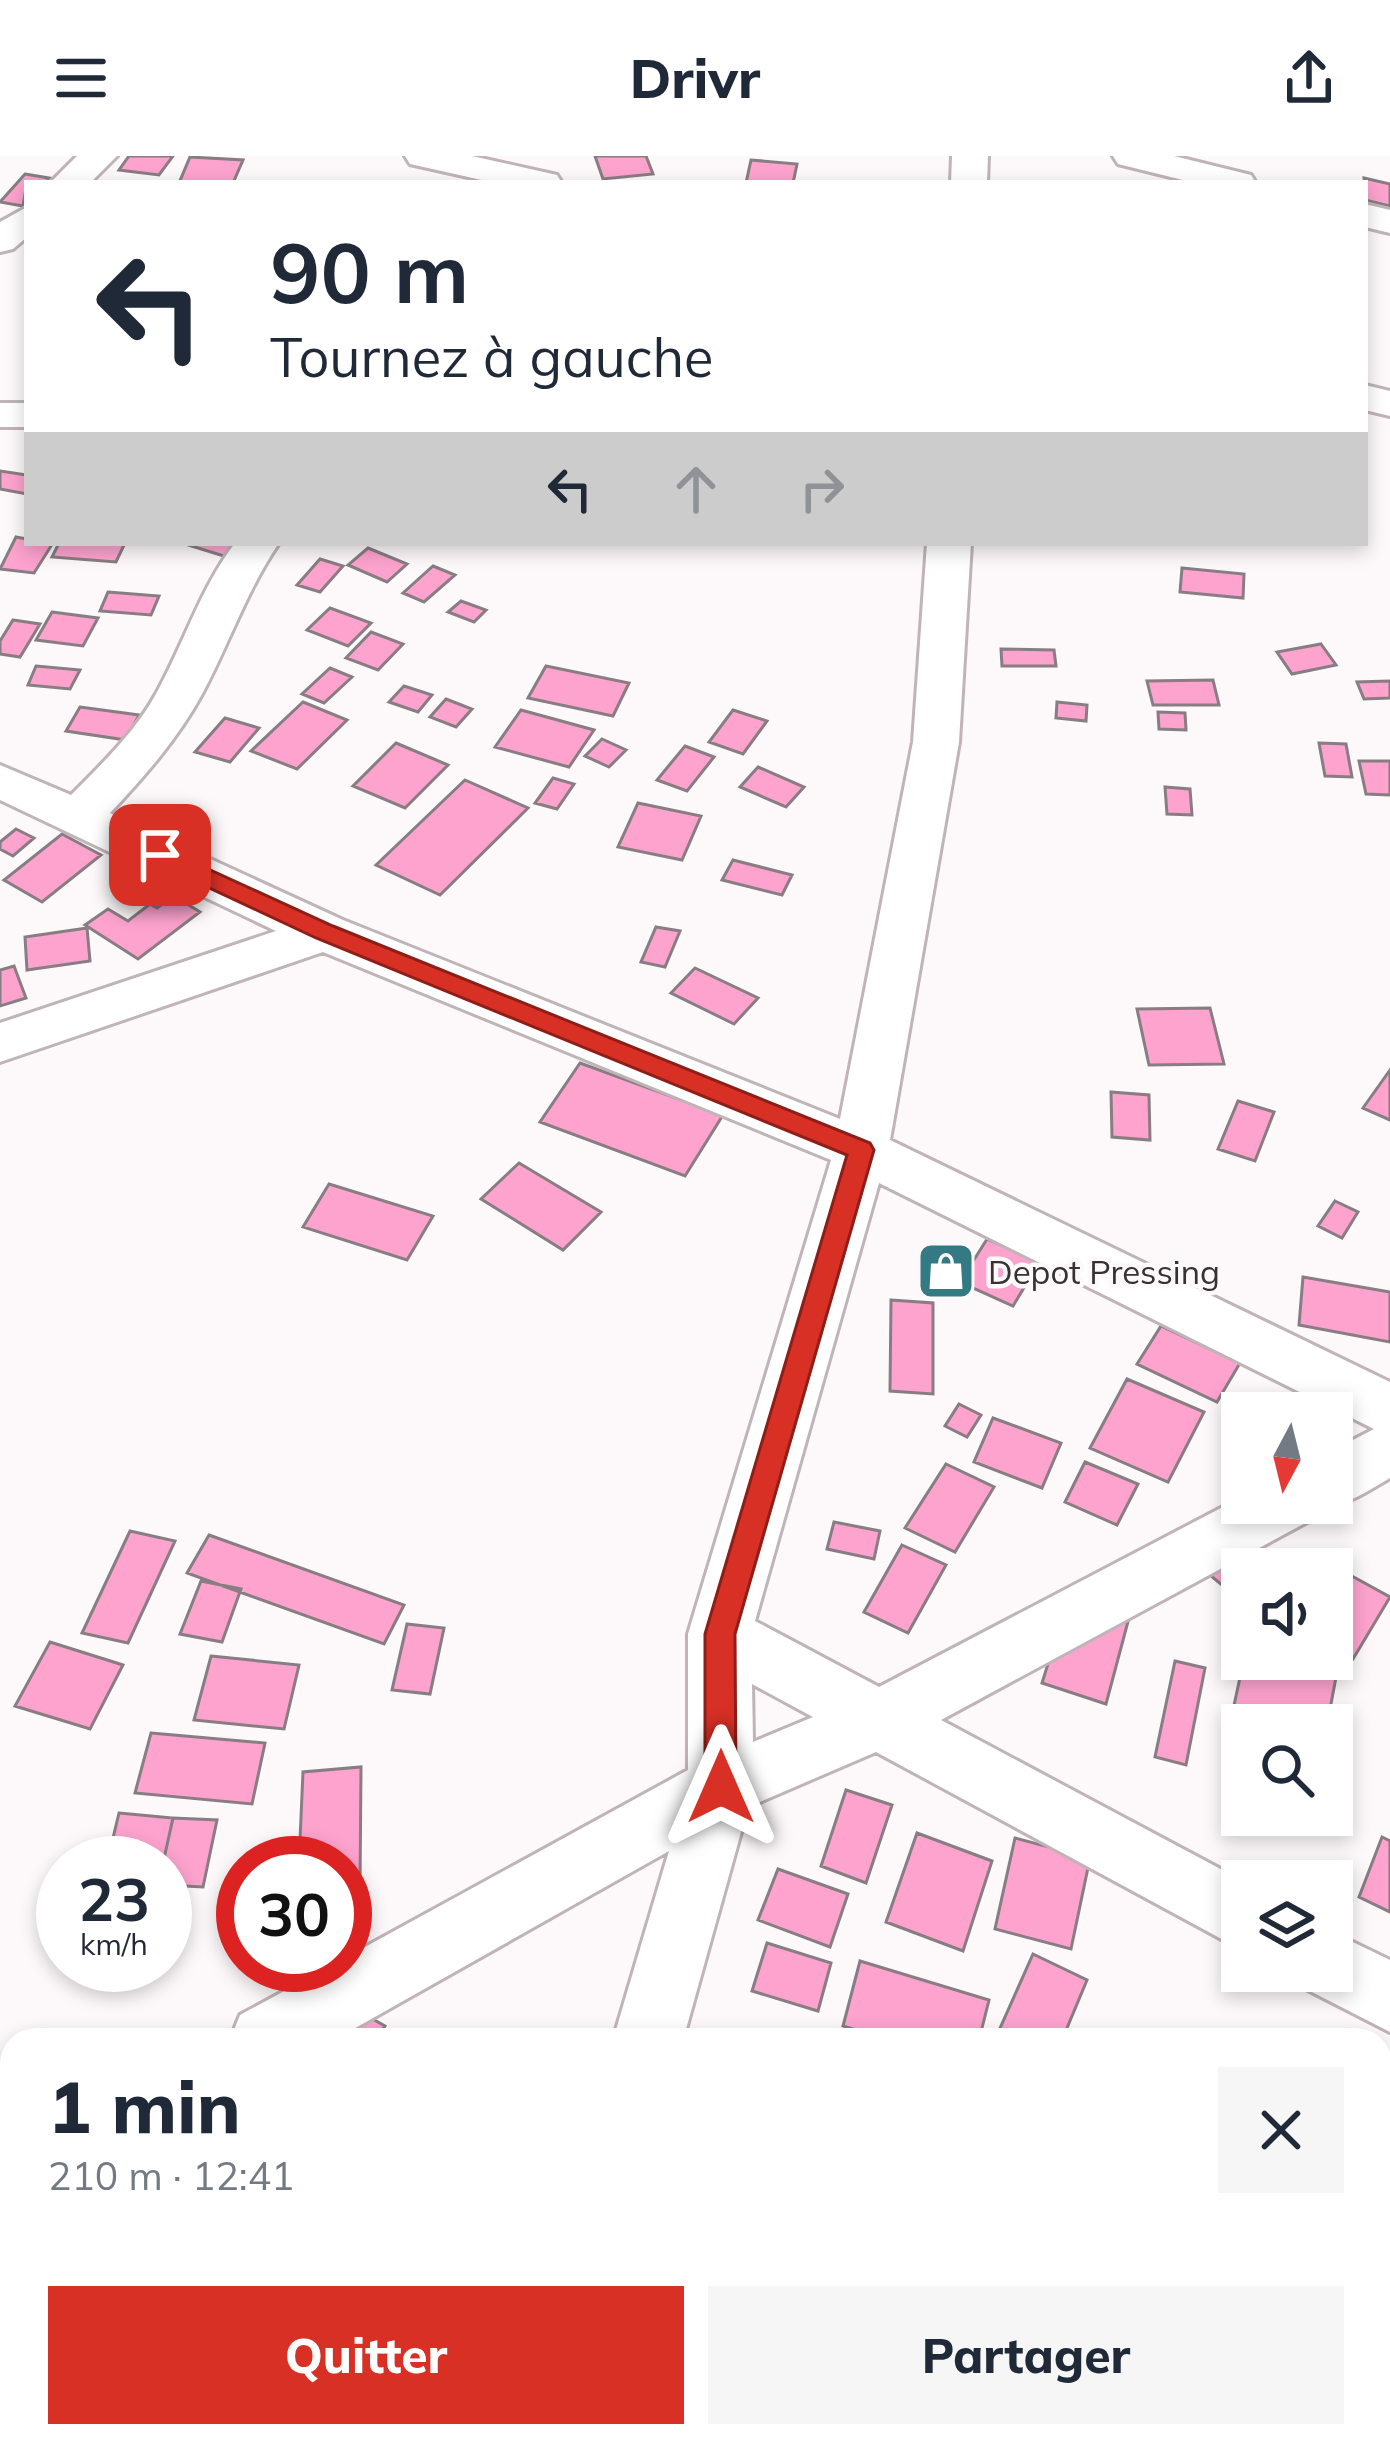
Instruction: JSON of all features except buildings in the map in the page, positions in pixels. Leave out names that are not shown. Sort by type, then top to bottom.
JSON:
[{"type":"street","points":[[71,180],[99,156]]},
{"type":"street","points":[[423,156],[531,180]]},
{"type":"street","points":[[1132,156],[1226,180]]},
{"type":"street","points":[[78,817],[141,754],[188,677],[242,560],[254,546]]},
{"type":"street","points":[[651,2028],[721,1787],[720,1634],[861,1150],[936,742],[949,546]]},
{"type":"street","points":[[0,781],[325,932],[861,1150],[1390,1410]]},
{"type":"street","points":[[0,1043],[325,932]]},
{"type":"street","points":[[1353,1469],[1390,1449]]},
{"type":"street","points":[[287,2028],[721,1787],[878,1721],[1249,1524]]},
{"type":"street","points":[[720,1634],[1221,1906]]},
{"type":"street","points":[[1353,1977],[1390,1997]]},
{"type":"place","name":"Depot Pressing","points":[[946,1271]]},
{"type":"route","points":[[160,855],[325,932],[861,1150],[720,1634],[721,1787]]}]
